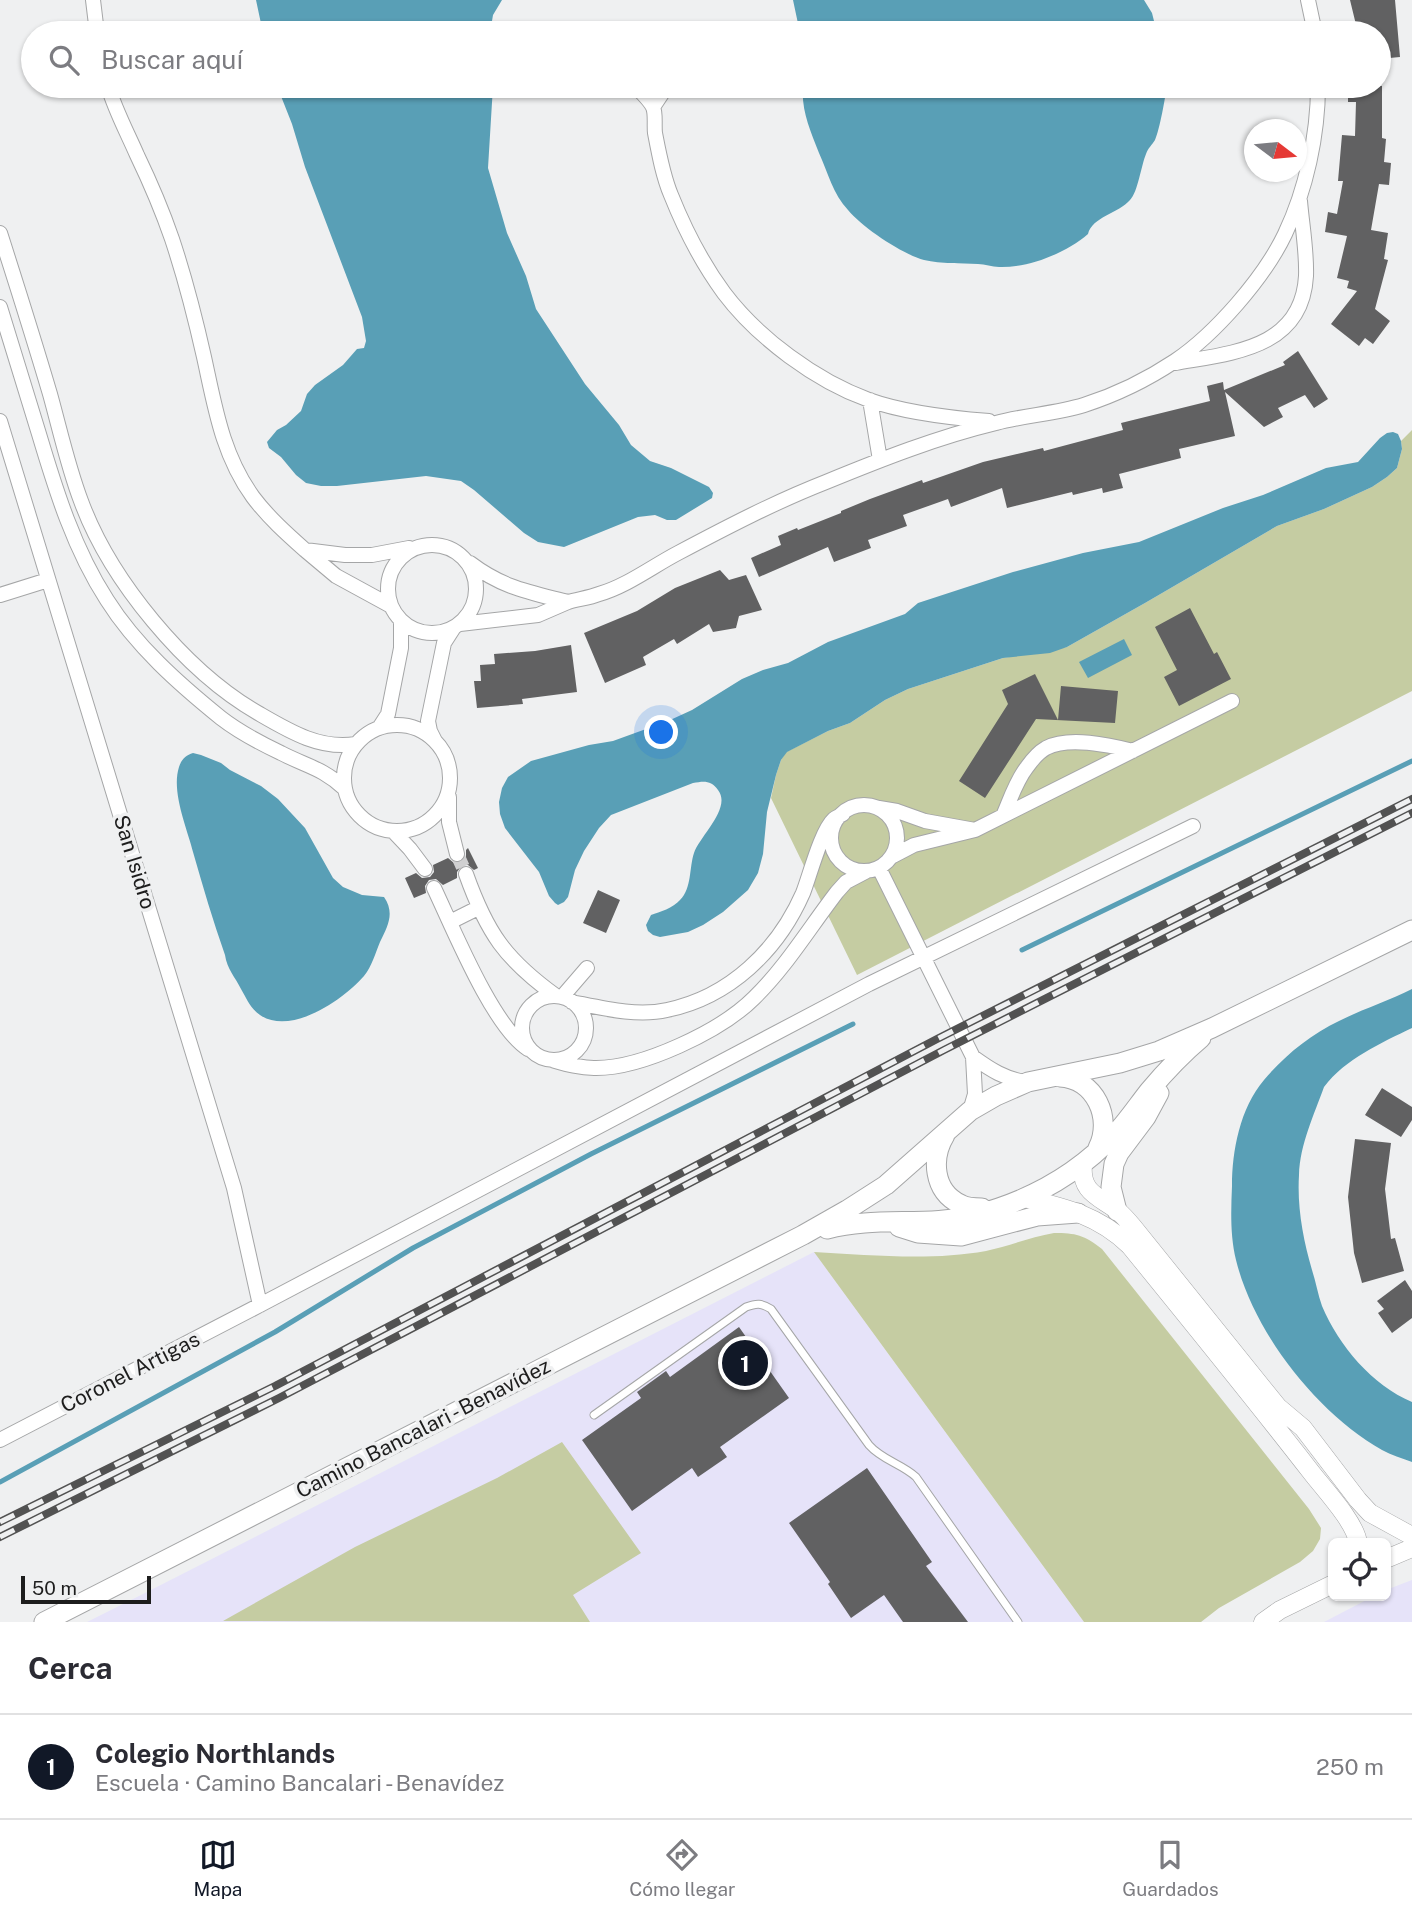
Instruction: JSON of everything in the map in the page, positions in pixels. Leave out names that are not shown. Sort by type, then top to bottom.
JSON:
[{"type":"main road","name":"Camino Bancalari - Benavídez","points":[[44,1622],[803,1235],[886,1185],[970,1111],[996,1096],[1028,1082],[1138,1059],[1212,1028],[1412,930]]},
{"type":"main road","name":"Camino Bancalari - Benavídez","points":[[803,1235],[845,1224],[956,1218],[1024,1198],[1068,1174],[1089,1158],[1116,1133],[1170,1067],[1212,1028]]},
{"type":"main road","points":[[1117,1211],[1111,1187],[1114,1164],[1146,1117],[1170,1067]]},
{"type":"main road","points":[[1052,1076],[1068,1077],[1082,1084],[1094,1094],[1101,1108],[1104,1124],[1102,1139],[1089,1158]]},
{"type":"main road","points":[[947,1132],[938,1146],[935,1163],[938,1180],[947,1194],[960,1205],[993,1209]]},
{"type":"main road","points":[[881,1222],[918,1233],[961,1236],[1037,1216],[1078,1213]]},
{"type":"street","points":[[93,0],[96,21]]},
{"type":"street","points":[[1307,0],[1312,21]]},
{"type":"street","points":[[113,98],[157,199],[180,262],[218,421],[228,450],[252,495],[267,514],[336,576],[391,606]]},
{"type":"street","points":[[646,98],[653,107],[659,156],[669,191],[685,230],[726,296],[751,323],[808,369],[836,386],[870,400],[949,418],[997,422]]},
{"type":"street","points":[[653,107],[659,98]]},
{"type":"street","points":[[418,547],[404,555],[394,567],[388,582],[391,606],[401,621],[414,630],[437,633],[456,626],[538,615],[568,602],[600,594],[758,512],[880,460],[997,422],[1084,405],[1141,380],[1171,363],[1214,329],[1238,303],[1284,237],[1300,196],[1314,135],[1317,98]]},
{"type":"street","points":[[1171,363],[1250,349],[1278,334],[1292,320],[1303,297],[1306,275],[1300,196]]},
{"type":"street","points":[[0,233],[81,501],[114,568],[164,634],[223,690],[284,728],[330,746],[356,744]]},
{"type":"street","points":[[0,307],[52,479],[73,537],[107,601],[161,666],[224,720],[253,739],[328,774],[345,789]]},
{"type":"street","points":[[870,400],[880,460]]},
{"type":"street","name":"San Isidro","points":[[0,421],[234,1188],[260,1305]]},
{"type":"street","points":[[63,508],[81,501]]},
{"type":"street","points":[[306,550],[372,555],[418,547],[443,546],[458,553],[497,582],[568,602]]},
{"type":"street","points":[[457,854],[449,822],[449,769],[430,732],[428,721],[444,643],[470,612],[476,597],[474,573],[465,559]]},
{"type":"street","points":[[0,595],[48,580]]},
{"type":"street","points":[[379,728],[388,714],[391,701],[401,648],[401,621]]},
{"type":"street","points":[[434,888],[495,1010],[523,1046],[536,1054],[572,1066],[594,1069],[615,1066],[654,1056],[710,1030],[731,1017],[774,977],[846,882],[914,845],[975,830],[1232,701]]},
{"type":"street","points":[[436,742],[410,726],[379,728],[356,744],[347,761],[345,789],[353,807],[366,821],[393,831],[412,829],[428,821],[441,807],[449,790]]},
{"type":"street","points":[[1003,816],[1025,769],[1047,748],[1062,743],[1084,743],[1110,745],[1133,751]]},
{"type":"street","points":[[536,1054],[527,1046],[523,1035],[524,1017],[530,1007],[539,1000],[563,999],[622,1011],[666,1011],[713,994],[739,977],[759,960],[786,925],[832,820],[854,807],[897,811],[925,821],[975,830]]},
{"type":"street","points":[[873,807],[888,816],[895,827],[896,845],[891,857]]},
{"type":"street","points":[[843,814],[835,823],[832,834],[834,852],[845,865],[856,870],[873,869]]},
{"type":"street","name":"Coronel Artigas","points":[[0,1440],[869,984],[1194,827]]},
{"type":"street","points":[[393,831],[425,869]]},
{"type":"street","points":[[873,869],[925,958],[973,1057],[975,1094],[970,1111]]},
{"type":"street","points":[[466,874],[478,908],[491,933],[505,951],[528,975],[583,1016],[585,1027],[578,1049],[569,1056],[552,1060]]},
{"type":"street","points":[[450,922],[478,908]]},
{"type":"street","points":[[563,999],[587,968]]},
{"type":"street","points":[[973,1057],[992,1072],[1028,1082]]},
{"type":"street","points":[[1089,1158],[1083,1179],[1087,1188],[1134,1228],[1278,1407],[1303,1427],[1370,1513],[1412,1536]]},
{"type":"street","points":[[1024,1198],[1096,1219],[1112,1229],[1130,1246],[1285,1438],[1345,1517],[1357,1538]]},
{"type":"street","points":[[1391,1557],[1412,1548]]},
{"type":"street","points":[[1262,1622],[1328,1586]]},
{"type":"lane","points":[[594,1415],[746,1307],[756,1303],[764,1304],[771,1309],[869,1446],[916,1477],[1018,1622]]},
{"type":"shaded area","points":[[814,1252],[1084,1622],[87,1622],[145,1593]]},
{"type":"shaded area","points":[[1412,1580],[1412,1622],[1324,1622],[1364,1601],[1391,1601],[1391,1588]]},
{"type":"green space","points":[[1412,430],[1412,691],[857,975],[771,798],[776,775],[786,752],[850,723],[885,700],[908,689],[1003,658],[1067,647],[1277,526],[1324,509],[1372,487],[1397,468],[1402,449],[1401,441]]},
{"type":"green space","points":[[1054,1233],[1079,1236],[1102,1249],[1309,1509],[1321,1528],[1320,1539],[1313,1551],[1300,1562],[1219,1608],[1201,1622],[1084,1622],[814,1252],[944,1256],[986,1251]]},
{"type":"green space","points":[[562,1442],[641,1553],[573,1595],[590,1622],[223,1621],[355,1547],[497,1478]]},
{"type":"water","points":[[256,0],[502,0],[492,21],[260,21]]},
{"type":"water","points":[[793,0],[1144,0],[1154,21],[797,21]]},
{"type":"water","points":[[282,98],[492,98],[488,168],[507,233],[526,276],[536,309],[585,384],[619,425],[631,445],[650,461],[709,487],[713,493],[712,498],[676,520],[655,515],[638,517],[564,547],[538,542],[461,481],[426,476],[321,486],[306,483],[296,475],[281,457],[269,448],[267,442],[277,430],[301,411],[307,394],[315,385],[343,365],[357,349],[364,348],[366,341],[362,317],[305,167]]},
{"type":"water","points":[[803,98],[1165,98],[1157,135],[1147,152],[1130,200],[1095,223],[1079,241],[1058,253],[1011,267],[924,260],[894,246],[873,232],[843,204],[835,190],[805,112]]},
{"type":"water","points":[[1393,432],[1398,434],[1402,449],[1397,468],[1372,487],[1324,509],[1277,526],[1067,647],[1050,653],[1003,658],[908,689],[885,700],[850,723],[787,752],[776,775],[767,812],[763,854],[758,873],[748,890],[723,912],[688,932],[660,937],[648,931],[646,925],[651,915],[674,905],[687,890],[694,853],[714,822],[721,805],[721,797],[713,784],[693,783],[611,815],[584,851],[575,870],[568,897],[558,905],[549,896],[539,872],[505,828],[499,802],[502,788],[508,777],[531,761],[613,741],[668,721],[692,710],[742,679],[788,663],[828,642],[905,614],[918,603],[1013,572],[1083,553],[1139,542],[1326,468],[1358,462],[1380,438]]},
{"type":"water","points":[[1124,639],[1132,655],[1088,678],[1079,662]]},
{"type":"water","points":[[193,753],[221,763],[278,799],[305,828],[333,878],[343,887],[362,895],[384,897],[387,903],[390,914],[388,925],[367,972],[343,995],[316,1012],[286,1021],[260,1015],[249,1003],[229,969],[178,799],[179,767],[184,758]]},
{"type":"water","points":[[1412,989],[1412,1028],[1353,1060],[1324,1087],[1305,1141],[1300,1163],[1299,1187],[1303,1235],[1322,1306],[1358,1363],[1383,1385],[1412,1402],[1412,1462],[1385,1452],[1358,1434],[1334,1415],[1291,1368],[1257,1315],[1245,1288],[1234,1251],[1231,1214],[1232,1173],[1239,1130],[1249,1103],[1264,1080],[1318,1032]]},
{"type":"building","points":[[1350,0],[1395,0],[1400,57],[1391,58],[1391,21],[1355,21]]},
{"type":"building","points":[[1348,98],[1382,98],[1382,138],[1386,139],[1384,162],[1391,163],[1389,185],[1379,184],[1371,230],[1388,233],[1384,259],[1388,260],[1375,309],[1390,321],[1373,344],[1365,338],[1359,346],[1331,324],[1357,291],[1347,288],[1349,281],[1337,278],[1347,236],[1325,232],[1328,212],[1337,214],[1343,181],[1338,181],[1342,135],[1355,136],[1356,102],[1348,102]]},
{"type":"building","points":[[1298,351],[1328,399],[1314,408],[1305,395],[1278,408],[1283,417],[1264,427],[1225,392],[1235,436],[1179,449],[1181,458],[1119,474],[1123,488],[1103,493],[1102,488],[1073,495],[1072,492],[1007,508],[1002,488],[951,507],[948,499],[903,515],[907,526],[868,540],[871,548],[834,562],[828,547],[759,577],[751,558],[781,545],[778,536],[922,480],[923,483],[983,462],[1043,448],[1044,451],[1123,430],[1121,423],[1210,401],[1207,386],[1223,382],[1224,390],[1285,365],[1283,362]]},
{"type":"building","points":[[720,570],[729,580],[746,575],[762,610],[739,616],[736,628],[713,632],[709,624],[677,644],[674,639],[643,657],[646,665],[605,683],[584,633],[637,611],[675,588]]},
{"type":"building","points":[[1190,608],[1214,654],[1217,652],[1231,679],[1179,706],[1164,677],[1177,670],[1155,627]]},
{"type":"building","points":[[571,645],[577,692],[522,699],[523,704],[477,708],[474,681],[481,681],[480,665],[495,664],[494,654]]},
{"type":"building","points":[[1035,674],[1058,720],[1061,686],[1118,691],[1115,723],[1036,719],[985,798],[959,781],[1008,704],[1002,690]]},
{"type":"building","points":[[468,848],[478,868],[474,870],[468,865],[462,865],[457,872],[457,878],[443,885],[436,879],[429,880],[425,886],[426,893],[414,898],[405,878],[416,873],[422,878],[430,877],[434,872],[433,865],[448,858],[454,863],[460,863],[466,857]]},
{"type":"building","points":[[598,890],[620,900],[606,933],[583,923]]},
{"type":"building","points":[[1382,1088],[1412,1107],[1412,1120],[1401,1137],[1365,1115]]},
{"type":"building","points":[[1355,1139],[1391,1143],[1385,1189],[1391,1239],[1395,1238],[1404,1271],[1362,1283],[1354,1253],[1348,1197]]},
{"type":"building","points":[[1405,1280],[1412,1291],[1412,1318],[1392,1333],[1378,1313],[1384,1309],[1377,1301]]},
{"type":"building","points":[[739,1327],[789,1398],[720,1447],[727,1457],[698,1477],[692,1468],[632,1511],[582,1440],[641,1398],[637,1392],[666,1371],[670,1377]]},
{"type":"building","points":[[867,1468],[932,1562],[926,1566],[968,1622],[903,1622],[884,1595],[851,1618],[828,1584],[830,1582],[789,1523]]},
{"type":"waterway","points":[[1022,950],[1412,761]]},
{"type":"waterway","points":[[0,1482],[275,1332],[413,1248],[591,1154],[853,1024]]},
{"type":"tunnel","points":[[457,854],[466,874]]},
{"type":"railway","points":[[0,1522],[275,1386],[937,1039],[1412,799]]},
{"type":"railway","points":[[0,1537],[279,1398],[944,1050],[1412,813]]},
{"type":"place","name":"Colegio Northlands","points":[[745,1363]]}]
